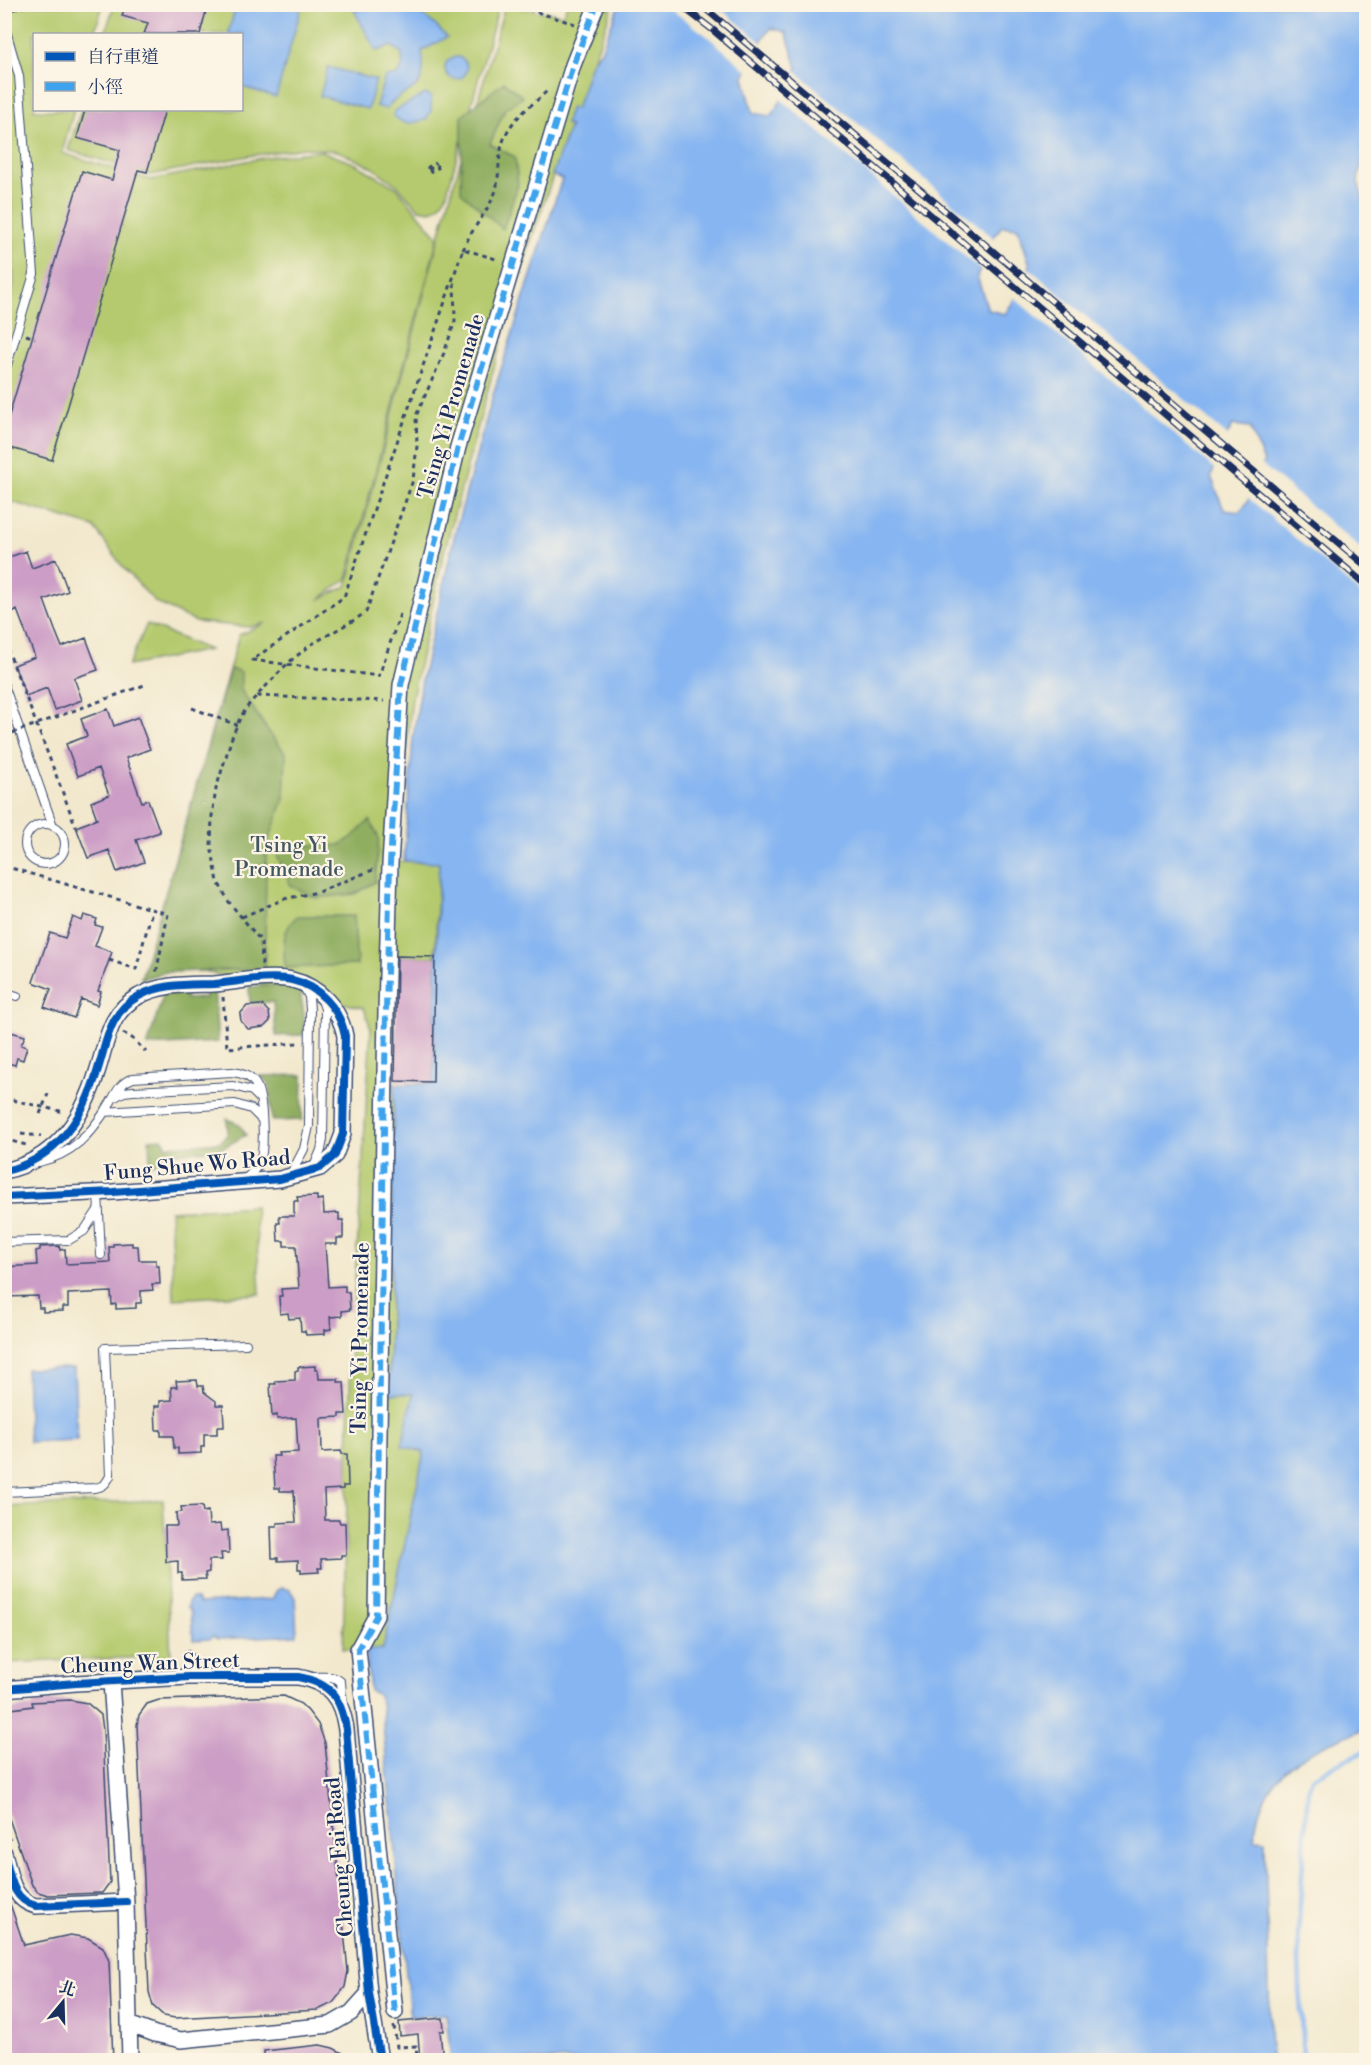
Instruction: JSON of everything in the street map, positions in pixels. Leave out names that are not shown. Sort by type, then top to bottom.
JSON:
[{"type":"street","name":"Tsing Yi Promenade","points":[[395,2012],[358,1649],[376,1616],[390,864],[401,685],[458,447],[573,65],[597,4]]},
{"type":"street","name":"Fung Shue Wo Road","points":[[4,1171],[29,1165],[50,1149],[77,1119],[88,1100],[107,1034],[119,1012],[137,996],[162,987],[284,979],[308,986],[319,993],[336,1010],[343,1022],[345,1036],[343,1134],[335,1155],[328,1163],[311,1172],[289,1177],[241,1182],[4,1197]]},
{"type":"street","name":"Cheung Wan Street","points":[[4,1689],[189,1677],[297,1677]]},
{"type":"street","name":"Cheung Fai Road","points":[[297,1677],[315,1681],[329,1690],[343,1710],[369,1993],[381,2058]]},
{"type":"street","points":[[111,1681],[126,1902],[130,2061]]},
{"type":"street","points":[[76,1683],[95,1691],[108,1704],[113,1718]]},
{"type":"street","points":[[8,1848],[14,1891],[21,1900],[29,1904],[36,1906],[126,1902]]},
{"type":"street","points":[[130,2025],[181,2040],[330,2025],[351,2013],[369,1993]]},
{"type":"lane","points":[[4,24],[19,76],[34,274],[4,375]]},
{"type":"lane","points":[[4,685],[53,826],[58,829],[65,840],[63,853],[55,862],[48,864],[35,862],[29,858],[24,845],[28,832],[39,824],[53,826]]},
{"type":"lane","points":[[289,1177],[301,1157],[309,1126],[309,997],[304,987],[295,981]]},
{"type":"lane","points":[[4,992],[17,996]]},
{"type":"lane","points":[[111,1102],[120,1086],[133,1078],[232,1072],[241,1073],[252,1079],[257,1085],[260,1100],[262,1151],[260,1162],[252,1174],[241,1182]]},
{"type":"lane","points":[[29,1165],[52,1159],[70,1150],[90,1132],[116,1095],[123,1092],[227,1086],[243,1087],[252,1091],[260,1100]]},
{"type":"lane","points":[[104,1112],[235,1104],[251,1109],[261,1121]]},
{"type":"lane","points":[[98,1192],[100,1256]]},
{"type":"lane","points":[[6,1242],[69,1240],[84,1231],[98,1210]]},
{"type":"lane","points":[[4,1492],[94,1488],[101,1487],[107,1482],[110,1476],[105,1348],[246,1344]]},
{"type":"lane","points":[[189,1655],[189,1677]]},
{"type":"path","points":[[4,11],[38,4]]},
{"type":"path","points":[[511,4],[578,25]]},
{"type":"path","points":[[262,972],[261,941],[230,902],[218,882],[211,846],[216,789],[240,718],[257,696],[286,665],[312,644],[366,612],[413,480],[417,446],[416,416],[455,321],[454,279],[463,249],[496,191],[500,156],[507,131],[520,113],[529,108],[550,88]]},
{"type":"path","points":[[429,172],[438,168],[437,166],[428,169],[428,166],[436,163]]},
{"type":"path","points":[[463,249],[499,260],[502,250]]},
{"type":"path","points":[[379,676],[252,660],[344,597],[458,265]]},
{"type":"path","points":[[4,640],[76,827]]},
{"type":"path","points":[[4,736],[147,684]]},
{"type":"path","points":[[257,696],[401,702]]},
{"type":"path","points":[[192,708],[237,725]]},
{"type":"path","points":[[242,917],[284,899],[304,893],[318,892],[390,864]]},
{"type":"path","points":[[4,866],[168,914],[156,979]]},
{"type":"path","points":[[109,960],[136,969],[152,911]]},
{"type":"path","points":[[222,983],[227,1048],[298,1043]]},
{"type":"path","points":[[119,1031],[132,1038],[146,1052]]},
{"type":"path","points":[[40,1114],[48,1094]]},
{"type":"path","points":[[4,1098],[65,1112]]},
{"type":"path","points":[[21,1134],[43,1136]]},
{"type":"path","points":[[4,1139],[29,1146]]},
{"type":"path","points":[[4,1821],[8,1848]]},
{"type":"path","points":[[395,2012],[393,2019],[397,2047],[416,2046],[417,2061]]},
{"type":"green space","points":[[4,5],[103,5],[94,33],[33,33],[33,111],[74,111],[62,153],[151,180],[267,157],[321,151],[356,164],[397,188],[438,237],[347,579],[318,600],[347,586],[441,229],[505,5],[563,15],[567,5],[613,5],[576,109],[571,107],[570,125],[516,286],[443,556],[412,698],[397,861],[439,862],[435,957],[391,956],[389,1081],[394,1081],[389,1393],[414,1393],[402,1446],[424,1452],[383,1649],[343,1649],[351,1347],[371,1029],[364,1008],[203,971],[165,972],[141,979],[239,635],[266,623],[249,627],[196,622],[155,602],[122,566],[94,527],[5,500],[4,317],[14,286],[7,101],[4,93]]},
{"type":"green space","points":[[114,5],[499,5],[446,196],[439,206],[431,211],[419,209],[398,186],[372,167],[338,151],[304,148],[150,175],[68,150],[81,111],[243,111],[243,33],[105,33]]},
{"type":"green space","points":[[504,82],[523,97],[505,109],[490,144],[515,157],[518,185],[503,229],[461,192],[462,115]]},
{"type":"green space","points":[[147,624],[209,650],[128,666]]},
{"type":"green space","points":[[230,669],[241,672],[241,690],[286,754],[284,799],[266,848],[265,969],[164,972],[141,979]]},
{"type":"green space","points":[[370,820],[379,838],[375,882],[355,894],[316,898],[291,886],[273,846],[340,845]]},
{"type":"green space","points":[[297,916],[354,916],[357,965],[285,968],[285,934]]},
{"type":"green space","points":[[286,985],[300,991],[304,1014],[304,1035],[276,1036],[273,1002],[250,1003],[249,987]]},
{"type":"green space","points":[[214,989],[218,1042],[147,1046],[164,993],[185,991],[186,999],[205,998],[204,990]]},
{"type":"green space","points":[[303,1075],[302,1120],[272,1121],[269,1083],[260,1076]]},
{"type":"green space","points":[[227,1119],[239,1124],[246,1135],[221,1149],[165,1154],[157,1163],[150,1164],[149,1139],[162,1138],[167,1146],[220,1142],[228,1134]]},
{"type":"green space","points":[[255,1206],[260,1294],[174,1299],[170,1211]]},
{"type":"green space","points":[[163,1500],[171,1656],[5,1663],[4,1507]]},
{"type":"water","points":[[236,5],[302,5],[276,97],[243,87],[243,33],[228,33]]},
{"type":"water","points":[[377,5],[399,6],[416,12],[431,21],[447,37],[422,51],[422,77],[419,84],[394,100],[386,109],[376,106],[385,77],[397,75],[403,60],[400,51],[391,46],[376,51],[354,10]]},
{"type":"water","points":[[619,5],[1366,5],[1366,143],[1358,181],[1366,210],[1366,1729],[1325,1745],[1290,1766],[1265,1796],[1258,1816],[1254,1840],[1265,1841],[1271,2060],[451,2060],[446,2014],[410,2017],[381,1702],[377,1694],[370,1691],[366,1650],[383,1649],[424,1452],[402,1446],[413,1394],[389,1394],[394,1085],[433,1083],[439,863],[404,861],[413,738],[422,679],[455,533],[494,391],[562,179],[552,175],[570,126],[565,124],[571,107],[576,109],[592,61],[601,51]],"holes":[[[771,28],[786,32],[797,68],[778,106],[770,116],[753,113],[744,77],[763,38]],[[1002,226],[1018,228],[1030,265],[1005,314],[988,310],[977,276],[995,235]],[[1233,425],[1250,427],[1264,462],[1247,502],[1240,512],[1224,510],[1211,476]]]},
{"type":"water","points":[[456,57],[464,60],[467,68],[464,76],[456,79],[448,76],[445,68],[448,60]]},
{"type":"water","points":[[328,67],[376,80],[368,109],[320,96]]},
{"type":"water","points":[[425,94],[431,96],[431,110],[426,120],[405,123],[393,115],[396,110]]},
{"type":"water","points":[[74,1368],[77,1440],[29,1442],[26,1369]]},
{"type":"water","points":[[282,1588],[290,1590],[295,1598],[297,1635],[217,1639],[213,1636],[209,1639],[193,1640],[191,1612],[187,1607],[192,1598],[197,1599],[199,1603],[272,1599],[277,1590]]},
{"type":"pier","points":[[665,5],[715,5],[726,13],[763,44],[750,73],[707,36]]},
{"type":"pier","points":[[793,69],[996,240],[982,271],[779,98]]},
{"type":"pier","points":[[1026,266],[1229,437],[1216,470],[1012,296]]},
{"type":"pier","points":[[1260,463],[1366,553],[1366,598],[1246,496]]},
{"type":"building","points":[[125,4],[208,4],[200,33],[144,33],[148,23],[122,16]]},
{"type":"building","points":[[85,111],[165,111],[147,172],[138,170],[52,460],[4,446],[4,432],[82,171],[112,180],[120,150],[77,138]]},
{"type":"building","points":[[26,551],[32,568],[56,559],[68,591],[44,600],[55,630],[62,647],[86,638],[98,670],[74,678],[82,700],[55,710],[47,688],[26,696],[14,665],[35,657],[17,610],[4,615],[4,559]]},
{"type":"building","points":[[108,709],[114,726],[138,717],[150,749],[126,758],[142,802],[148,800],[160,832],[136,840],[144,862],[117,872],[109,850],[88,858],[76,827],[97,819],[91,802],[109,795],[99,768],[78,776],[66,744],[87,736],[81,719]]},
{"type":"building","points":[[84,915],[97,919],[95,925],[102,927],[95,946],[112,952],[98,991],[101,992],[97,1005],[81,999],[74,1018],[44,1007],[51,989],[33,982],[50,933],[65,938],[73,917],[82,921]]},
{"type":"building","points":[[397,956],[435,957],[433,1082],[395,1081]]},
{"type":"building","points":[[262,1005],[269,1012],[270,1021],[264,1027],[248,1029],[241,1021],[240,1014],[247,1006]]},
{"type":"building","points":[[4,1030],[25,1036],[21,1045],[27,1047],[23,1060],[17,1058],[15,1065],[4,1062]]},
{"type":"building","points":[[317,1196],[317,1200],[323,1199],[324,1214],[339,1213],[339,1220],[343,1220],[343,1238],[337,1238],[337,1244],[325,1244],[328,1287],[345,1286],[345,1292],[349,1292],[350,1310],[342,1311],[342,1316],[330,1317],[331,1329],[325,1330],[325,1334],[306,1335],[305,1331],[301,1331],[300,1318],[289,1319],[288,1313],[280,1314],[281,1289],[299,1288],[296,1246],[284,1246],[284,1241],[278,1241],[277,1223],[280,1223],[279,1216],[294,1216],[294,1201],[298,1201],[297,1197]]},
{"type":"building","points":[[132,1243],[132,1246],[138,1246],[139,1260],[156,1260],[156,1266],[159,1266],[160,1284],[152,1284],[153,1290],[141,1291],[141,1303],[136,1303],[136,1308],[116,1309],[116,1304],[112,1305],[111,1292],[68,1294],[68,1307],[63,1307],[63,1311],[43,1312],[43,1308],[39,1308],[38,1296],[4,1297],[4,1267],[37,1265],[36,1251],[40,1250],[40,1247],[59,1246],[60,1250],[65,1249],[66,1264],[110,1262],[109,1247],[113,1247],[113,1244]]},
{"type":"building","points":[[315,1366],[319,1379],[338,1379],[338,1382],[344,1382],[346,1414],[340,1414],[340,1417],[321,1418],[322,1452],[341,1451],[342,1454],[347,1454],[348,1486],[343,1486],[343,1489],[324,1490],[325,1520],[339,1520],[340,1523],[345,1523],[346,1555],[341,1555],[341,1558],[321,1559],[322,1568],[318,1568],[319,1572],[301,1573],[301,1569],[298,1569],[298,1560],[278,1561],[278,1558],[272,1558],[271,1526],[277,1526],[277,1523],[296,1522],[294,1491],[280,1491],[280,1488],[275,1488],[273,1456],[279,1456],[278,1453],[298,1452],[296,1418],[277,1419],[277,1415],[272,1416],[270,1384],[276,1384],[275,1381],[295,1380],[295,1371],[298,1367]]},
{"type":"building","points":[[197,1380],[198,1386],[203,1386],[204,1392],[216,1401],[216,1405],[223,1405],[224,1427],[217,1427],[217,1434],[204,1434],[204,1447],[201,1447],[201,1453],[178,1454],[178,1448],[174,1448],[173,1436],[161,1436],[161,1430],[156,1430],[155,1406],[160,1406],[160,1401],[172,1400],[171,1387],[177,1387],[176,1381]]},
{"type":"building","points":[[202,1506],[203,1512],[208,1511],[209,1525],[220,1524],[221,1531],[228,1530],[229,1553],[221,1553],[222,1560],[209,1560],[209,1572],[205,1573],[206,1579],[182,1580],[182,1573],[178,1573],[178,1561],[166,1562],[165,1526],[177,1526],[176,1513],[182,1512],[181,1507]]},
{"type":"building","points":[[284,1696],[301,1704],[308,1711],[318,1724],[325,1743],[348,1971],[345,1987],[333,2003],[318,2010],[175,2018],[164,2016],[153,2006],[149,1992],[137,1725],[139,1715],[147,1704],[159,1700]]},
{"type":"building","points":[[70,1700],[87,1703],[101,1715],[110,1882],[102,1893],[48,1895],[38,1892],[32,1885],[4,1804],[4,1710],[33,1706],[32,1702]]},
{"type":"building","points":[[4,1894],[7,1895],[24,1945],[70,1935],[88,1938],[103,1947],[109,1961],[113,2061],[4,2061]]},
{"type":"building","points":[[443,2018],[444,2031],[440,2031],[443,2061],[420,2061],[418,2034],[400,2036],[399,2022]]},
{"type":"building","points":[[320,2045],[333,2048],[358,2061],[264,2061],[264,2051]]},
{"type":"waterway","points":[[1303,2060],[1298,1933],[1308,1790],[1312,1778],[1366,1751]]},
{"type":"railway","points":[[679,4],[713,30],[1366,585]]},
{"type":"railway","points":[[700,4],[1366,566]]},
{"type":"marked path","points":[[395,2012],[358,1649],[376,1616],[386,1011],[390,864],[401,685],[458,447],[573,65],[597,4]]},
{"type":"cycle path","points":[[4,1171],[39,1157],[65,1134],[85,1104],[115,1019],[121,1010],[139,996],[157,989],[176,986],[283,979],[311,987],[327,1000],[338,1017],[345,1036],[343,1134],[335,1155],[320,1168],[280,1179],[113,1192],[4,1197]]},
{"type":"cycle path","points":[[4,1689],[189,1677],[298,1677],[318,1683],[332,1693],[341,1708],[346,1729],[369,1993],[380,2060]]},
{"type":"cycle path","points":[[4,1853],[16,1892],[28,1903],[36,1906],[126,1902]]}]
